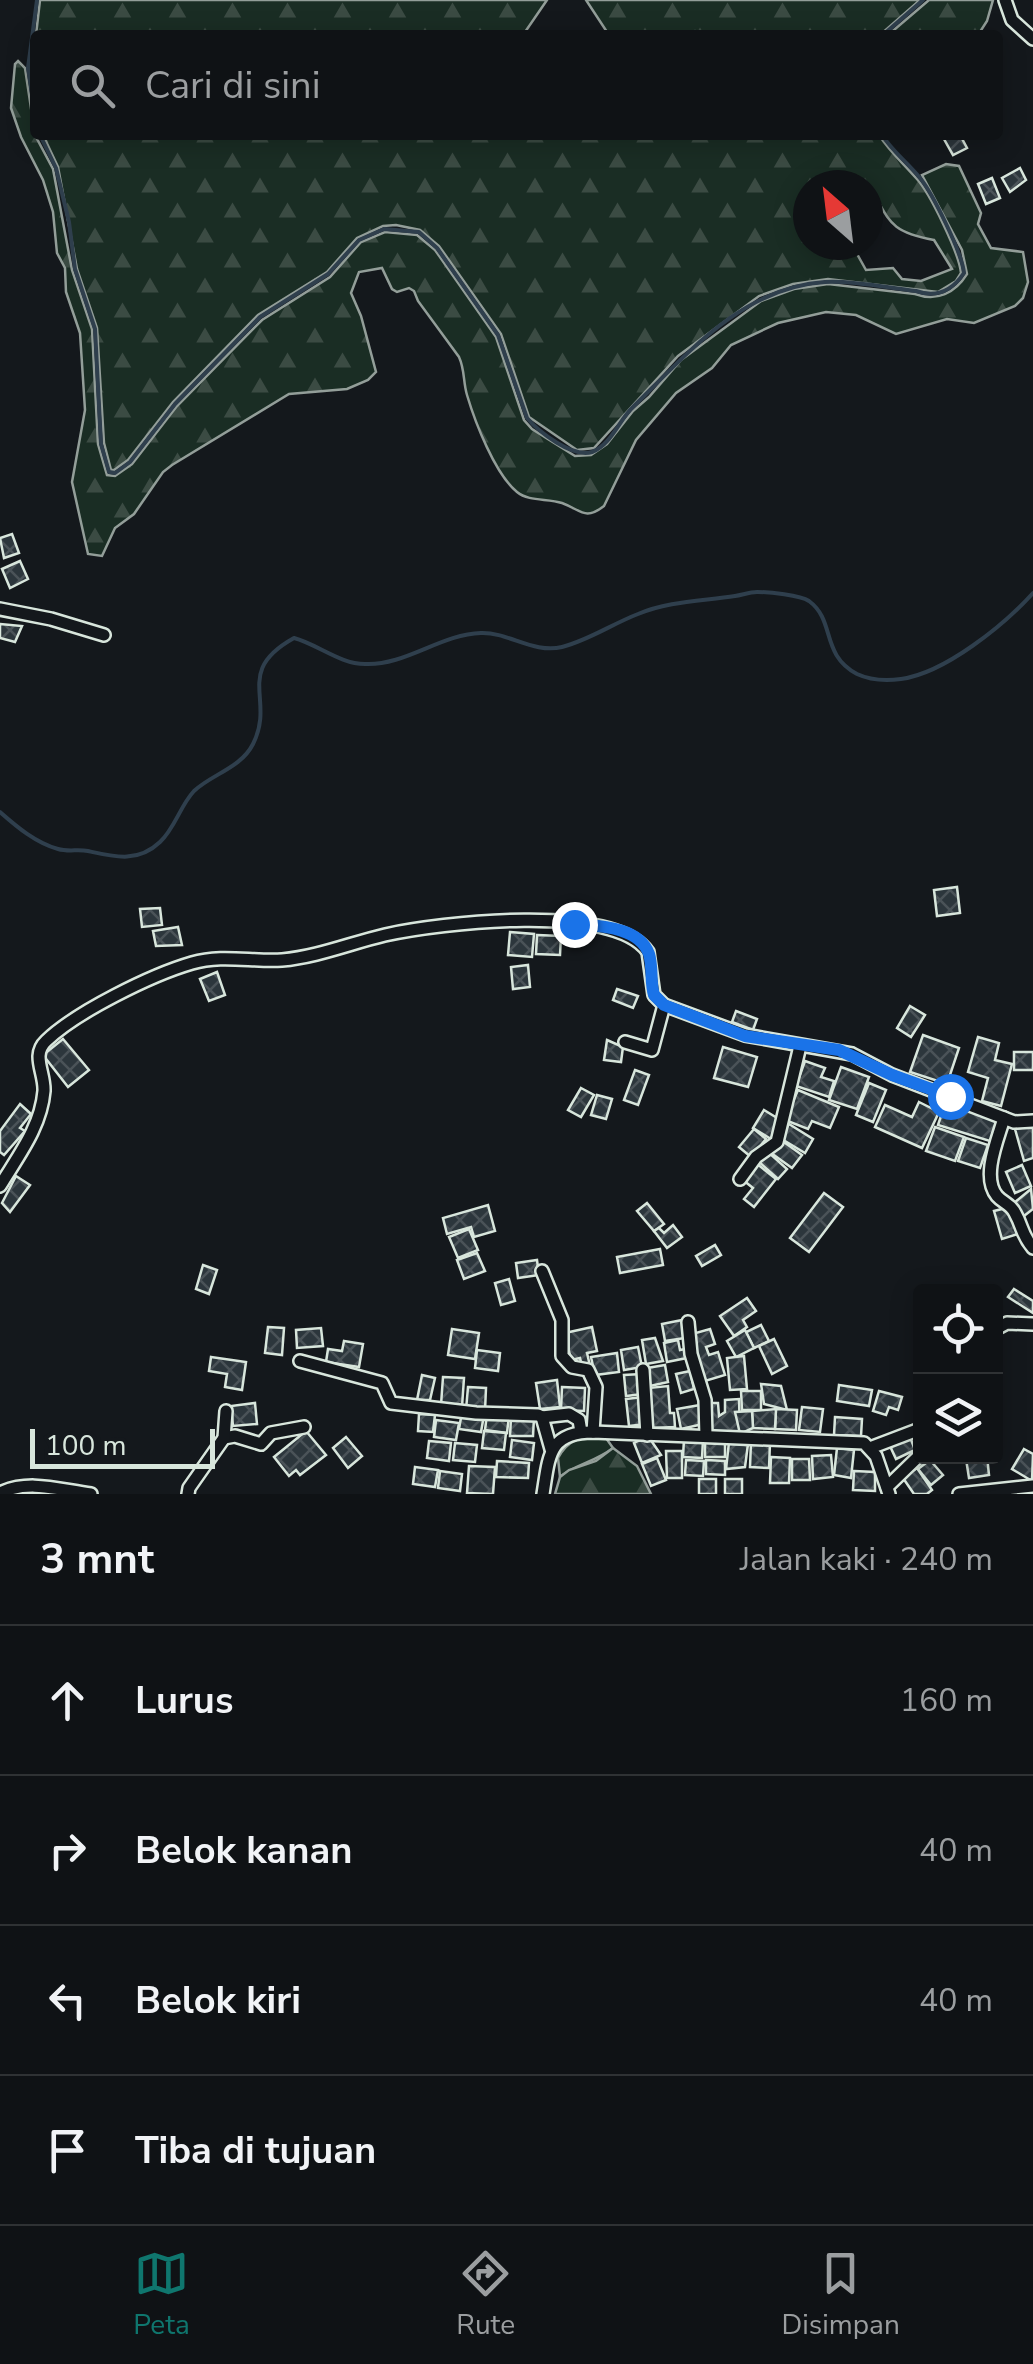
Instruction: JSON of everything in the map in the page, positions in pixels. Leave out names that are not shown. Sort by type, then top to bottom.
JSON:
[{"type":"street","points":[[1005,0],[1012,20],[1033,38]]},
{"type":"street","points":[[0,609],[104,635]]},
{"type":"street","points":[[0,1186],[38,1121],[44,1089],[38,1057],[41,1046],[96,1007],[155,975],[197,961],[233,957],[280,960],[387,935],[483,920],[538,920],[610,927],[636,938],[648,952],[654,995],[664,1005],[745,1036],[852,1054],[892,1075],[1004,1118],[1022,1124],[1033,1122]]},
{"type":"street","points":[[624,1042],[652,1050],[664,1005]]},
{"type":"street","points":[[740,1179],[756,1157],[776,1142],[800,1046]]},
{"type":"street","points":[[1004,1118],[990,1174],[992,1184],[996,1196],[1016,1214],[1022,1236],[1033,1248]]},
{"type":"street","points":[[542,1271],[562,1320],[562,1356],[572,1367],[588,1370],[595,1380],[587,1432]]},
{"type":"street","points":[[688,1322],[691,1354],[705,1400],[706,1436]]},
{"type":"street","points":[[1003,1325],[1033,1324]]},
{"type":"street","points":[[300,1361],[382,1383],[391,1404],[542,1417],[569,1414],[587,1432]]},
{"type":"street","points":[[643,1370],[647,1435]]},
{"type":"street","points":[[188,1494],[224,1438],[226,1410]]},
{"type":"street","points":[[542,1417],[552,1449],[543,1494]]},
{"type":"street","points":[[224,1438],[235,1436],[261,1444],[271,1433],[304,1427]]},
{"type":"street","points":[[552,1449],[567,1436],[587,1432],[852,1441],[870,1448],[876,1456],[888,1490],[913,1463]]},
{"type":"street","points":[[870,1448],[913,1432]]},
{"type":"street","points":[[0,1493],[14,1486],[36,1485],[91,1494]]},
{"type":"street","points":[[959,1494],[1033,1486]]},
{"type":"green space","points":[[40,0],[547,0],[526,30],[37,30]]},
{"type":"green space","points":[[586,0],[920,0],[886,30],[606,30]]},
{"type":"green space","points":[[929,0],[993,0],[981,30],[894,30]]},
{"type":"green space","points":[[18,61],[25,68],[30,140],[38,140],[53,169],[72,270],[92,329],[98,444],[107,475],[115,476],[132,464],[177,406],[262,320],[330,277],[361,242],[385,232],[417,235],[435,250],[496,337],[524,420],[575,456],[591,455],[607,444],[681,360],[761,301],[794,289],[828,284],[931,297],[957,286],[967,274],[962,250],[922,175],[946,164],[959,166],[981,213],[978,224],[991,248],[1023,252],[1028,282],[1023,298],[1015,306],[974,323],[947,319],[896,334],[856,315],[826,312],[778,323],[731,345],[712,368],[676,393],[636,440],[604,506],[583,513],[557,502],[527,497],[509,484],[475,419],[459,357],[414,291],[392,289],[382,268],[359,272],[351,293],[376,372],[347,389],[289,394],[172,465],[134,514],[115,528],[102,556],[88,554],[72,482],[85,410],[80,333],[66,292],[65,268],[57,253],[53,212],[11,108]]},
{"type":"green space","points":[[45,140],[883,140],[929,196],[950,238],[961,273],[938,292],[828,279],[793,284],[759,296],[678,356],[594,448],[577,450],[529,417],[501,334],[439,246],[420,230],[383,226],[357,238],[327,272],[258,315],[173,402],[128,460],[114,470],[104,443],[97,328],[77,269],[58,167]]},
{"type":"green space","points":[[600,1436],[613,1448],[560,1477],[558,1458],[566,1447],[581,1438]]},
{"type":"green space","points":[[613,1448],[637,1466],[651,1494],[555,1494],[560,1477],[596,1461]]},
{"type":"building","points":[[945,140],[963,140],[967,148],[953,155]]},
{"type":"building","points":[[1020,168],[1026,180],[1010,192],[1002,178]]},
{"type":"building","points":[[992,178],[1000,198],[986,204],[978,184]]},
{"type":"building","points":[[12,534],[19,553],[4,558],[0,538]]},
{"type":"building","points":[[20,561],[28,579],[10,588],[2,569]]},
{"type":"building","points":[[0,624],[22,626],[15,642],[0,638]]},
{"type":"building","points":[[957,887],[960,913],[937,916],[934,890]]},
{"type":"building","points":[[160,908],[162,925],[142,927],[140,909]]},
{"type":"building","points":[[178,927],[182,945],[156,946],[153,931]]},
{"type":"building","points":[[510,932],[534,934],[532,957],[508,955]]},
{"type":"building","points":[[537,935],[561,936],[560,955],[536,954]]},
{"type":"building","points":[[528,965],[530,987],[513,989],[511,967]]},
{"type":"building","points":[[217,972],[225,995],[209,1001],[200,979]]},
{"type":"building","points":[[617,989],[638,996],[633,1008],[613,1000]]},
{"type":"building","points":[[910,1006],[925,1015],[911,1037],[897,1028]]},
{"type":"building","points":[[736,1011],[757,1019],[753,1030],[732,1022]]},
{"type":"building","points":[[923,1035],[959,1048],[947,1084],[910,1072]]},
{"type":"building","points":[[978,1037],[999,1043],[995,1060],[1012,1064],[1001,1106],[982,1101],[988,1078],[968,1072]]},
{"type":"building","points":[[63,1039],[89,1070],[68,1087],[43,1055]]},
{"type":"building","points":[[607,1040],[623,1047],[621,1062],[604,1060]]},
{"type":"building","points":[[723,1047],[757,1057],[748,1087],[714,1078]]},
{"type":"building","points":[[1014,1052],[1033,1052],[1033,1070],[1014,1070]]},
{"type":"building","points":[[805,1061],[825,1068],[821,1077],[834,1081],[829,1097],[796,1086]]},
{"type":"building","points":[[841,1067],[869,1077],[857,1109],[829,1100]]},
{"type":"building","points":[[635,1070],[649,1075],[638,1105],[624,1100]]},
{"type":"building","points":[[869,1083],[886,1090],[873,1122],[856,1115]]},
{"type":"building","points":[[581,1088],[594,1095],[581,1117],[568,1110]]},
{"type":"building","points":[[798,1090],[839,1107],[830,1128],[812,1121],[808,1129],[785,1120]]},
{"type":"building","points":[[597,1095],[612,1099],[606,1119],[591,1115]]},
{"type":"building","points":[[946,1101],[1000,1117],[993,1142],[938,1125]]},
{"type":"building","points":[[919,1102],[939,1112],[922,1148],[875,1127],[885,1105],[912,1117]]},
{"type":"building","points":[[20,1104],[31,1114],[20,1128],[25,1131],[4,1155],[0,1152],[0,1131]]},
{"type":"building","points":[[764,1110],[782,1121],[771,1139],[753,1128]]},
{"type":"building","points":[[789,1124],[813,1139],[805,1153],[780,1138]]},
{"type":"building","points":[[1033,1126],[1033,1158],[1024,1161],[1015,1129]]},
{"type":"building","points":[[935,1127],[964,1137],[955,1161],[926,1151]]},
{"type":"building","points":[[754,1129],[766,1139],[751,1157],[739,1147]]},
{"type":"building","points":[[966,1138],[988,1145],[980,1168],[958,1161]]},
{"type":"building","points":[[781,1140],[802,1155],[792,1168],[771,1153]]},
{"type":"building","points":[[767,1151],[787,1169],[778,1179],[758,1161]]},
{"type":"building","points":[[756,1163],[776,1179],[754,1207],[744,1199],[753,1188],[743,1180]]},
{"type":"building","points":[[1022,1165],[1031,1186],[1015,1193],[1006,1172]]},
{"type":"building","points":[[16,1176],[30,1185],[10,1212],[2,1203]]},
{"type":"building","points":[[1031,1189],[1033,1209],[1024,1216],[1014,1203]]},
{"type":"building","points":[[824,1193],[843,1207],[809,1252],[790,1238]]},
{"type":"building","points":[[647,1203],[664,1224],[654,1231],[637,1211]]},
{"type":"building","points":[[488,1205],[495,1231],[474,1237],[471,1227],[447,1234],[443,1218]]},
{"type":"building","points":[[1010,1207],[1018,1234],[1002,1239],[994,1211]]},
{"type":"building","points":[[673,1225],[682,1237],[667,1248],[654,1231],[659,1228],[664,1233]]},
{"type":"building","points":[[469,1229],[478,1250],[458,1258],[449,1237]]},
{"type":"building","points":[[715,1245],[721,1255],[702,1266],[696,1256]]},
{"type":"building","points":[[660,1249],[663,1265],[620,1273],[617,1257]]},
{"type":"building","points":[[477,1253],[485,1271],[464,1279],[457,1260]]},
{"type":"building","points":[[537,1260],[539,1275],[518,1278],[516,1263]]},
{"type":"building","points":[[203,1265],[217,1270],[209,1294],[196,1289]]},
{"type":"building","points":[[509,1279],[515,1301],[501,1305],[495,1283]]},
{"type":"building","points":[[1014,1289],[1033,1301],[1033,1313],[1008,1297]]},
{"type":"building","points":[[747,1298],[756,1311],[743,1320],[747,1327],[734,1336],[720,1316]]},
{"type":"building","points":[[682,1320],[685,1338],[665,1341],[662,1324]]},
{"type":"building","points":[[761,1325],[769,1341],[754,1348],[746,1332]]},
{"type":"building","points":[[268,1327],[284,1328],[282,1355],[265,1353]]},
{"type":"building","points":[[592,1327],[597,1351],[587,1353],[590,1366],[582,1367],[580,1358],[571,1360],[565,1333]]},
{"type":"building","points":[[321,1328],[323,1346],[297,1348],[296,1330]]},
{"type":"building","points":[[452,1329],[479,1333],[475,1359],[448,1355]]},
{"type":"building","points":[[710,1329],[715,1344],[706,1347],[709,1355],[718,1352],[725,1375],[705,1381],[692,1334]]},
{"type":"building","points":[[745,1330],[754,1348],[736,1357],[727,1341]]},
{"type":"building","points":[[655,1338],[663,1361],[646,1364],[642,1340]]},
{"type":"building","points":[[774,1339],[787,1366],[772,1374],[759,1346]]},
{"type":"building","points":[[678,1340],[687,1358],[667,1362],[664,1343]]},
{"type":"building","points":[[344,1341],[363,1344],[359,1367],[326,1362],[328,1349],[342,1351]]},
{"type":"building","points":[[638,1347],[642,1367],[624,1370],[621,1350]]},
{"type":"building","points":[[477,1350],[500,1353],[498,1371],[475,1368]]},
{"type":"building","points":[[617,1353],[619,1372],[595,1375],[591,1357]]},
{"type":"building","points":[[744,1356],[747,1389],[730,1390],[727,1358]]},
{"type":"building","points":[[211,1357],[246,1362],[242,1390],[225,1387],[227,1374],[209,1371]]},
{"type":"building","points":[[665,1365],[668,1382],[650,1386],[647,1368]]},
{"type":"building","points":[[690,1371],[694,1389],[681,1393],[676,1374]]},
{"type":"building","points":[[641,1374],[643,1394],[626,1396],[624,1375]]},
{"type":"building","points":[[422,1375],[435,1378],[430,1400],[417,1400]]},
{"type":"building","points":[[443,1377],[464,1378],[462,1407],[441,1405]]},
{"type":"building","points":[[557,1380],[560,1407],[540,1409],[536,1383]]},
{"type":"building","points":[[761,1384],[781,1386],[787,1410],[764,1404]]},
{"type":"building","points":[[839,1385],[872,1390],[869,1406],[837,1401]]},
{"type":"building","points":[[668,1386],[675,1427],[651,1428],[648,1388]]},
{"type":"building","points":[[468,1387],[486,1388],[485,1411],[466,1410]]},
{"type":"building","points":[[562,1387],[585,1388],[584,1411],[561,1410]]},
{"type":"building","points":[[741,1391],[761,1391],[761,1410],[742,1410]]},
{"type":"building","points":[[879,1391],[902,1397],[898,1410],[889,1407],[886,1415],[873,1411]]},
{"type":"building","points":[[643,1397],[646,1424],[629,1426],[626,1399]]},
{"type":"building","points":[[739,1399],[740,1434],[707,1435],[706,1403],[718,1403],[719,1416],[725,1412],[725,1400]]},
{"type":"building","points":[[255,1403],[257,1424],[233,1426],[231,1406]]},
{"type":"building","points":[[700,1405],[703,1424],[681,1429],[677,1409]]},
{"type":"building","points":[[802,1407],[823,1409],[820,1432],[799,1430]]},
{"type":"building","points":[[776,1409],[797,1410],[796,1430],[775,1429]]},
{"type":"building","points":[[776,1409],[775,1429],[753,1428],[752,1411]]},
{"type":"building","points":[[752,1411],[753,1428],[740,1434],[735,1412]]},
{"type":"building","points":[[462,1412],[484,1415],[481,1432],[459,1429]]},
{"type":"building","points":[[419,1414],[435,1415],[433,1432],[418,1431]]},
{"type":"building","points":[[487,1414],[509,1416],[507,1433],[485,1430]]},
{"type":"building","points":[[835,1417],[862,1419],[861,1436],[834,1435]]},
{"type":"building","points":[[511,1418],[534,1418],[533,1436],[510,1436]]},
{"type":"building","points":[[436,1420],[459,1423],[456,1440],[434,1437]]},
{"type":"building","points":[[306,1431],[326,1455],[300,1475],[296,1470],[289,1476],[274,1457]]},
{"type":"building","points":[[484,1431],[506,1433],[504,1450],[482,1448]]},
{"type":"building","points":[[648,1436],[661,1455],[642,1463],[634,1443]]},
{"type":"building","points":[[346,1437],[362,1456],[348,1468],[333,1448]]},
{"type":"building","points":[[910,1437],[913,1451],[896,1459],[890,1446]]},
{"type":"building","points":[[684,1439],[703,1440],[702,1458],[683,1457]]},
{"type":"building","points":[[512,1440],[534,1443],[532,1460],[510,1457]]},
{"type":"building","points":[[705,1440],[725,1440],[725,1457],[705,1457]]},
{"type":"building","points":[[429,1441],[451,1443],[449,1461],[427,1458]]},
{"type":"building","points":[[729,1442],[748,1444],[745,1467],[726,1469]]},
{"type":"building","points":[[751,1442],[770,1443],[769,1468],[750,1467]]},
{"type":"building","points":[[455,1443],[477,1445],[475,1462],[453,1460]]},
{"type":"building","points":[[837,1448],[854,1450],[851,1478],[834,1475]]},
{"type":"building","points":[[1024,1449],[1033,1454],[1032,1481],[1012,1469]]},
{"type":"building","points":[[666,1451],[682,1451],[682,1478],[667,1478]]},
{"type":"building","points":[[831,1455],[833,1477],[813,1479],[812,1456]]},
{"type":"building","points":[[771,1457],[790,1458],[789,1483],[770,1483]]},
{"type":"building","points":[[657,1458],[666,1480],[651,1486],[642,1464]]},
{"type":"building","points":[[792,1459],[809,1459],[810,1480],[792,1480]]},
{"type":"building","points":[[686,1460],[704,1461],[703,1476],[685,1475]]},
{"type":"building","points":[[706,1460],[725,1461],[725,1475],[706,1474]]},
{"type":"building","points":[[497,1461],[529,1463],[528,1478],[496,1477]]},
{"type":"building","points":[[933,1464],[943,1475],[931,1485],[918,1469]]},
{"type":"building","points":[[967,1464],[988,1464],[989,1475],[969,1478]]},
{"type":"building","points":[[469,1466],[495,1467],[493,1494],[467,1493]]},
{"type":"building","points":[[415,1467],[438,1470],[435,1487],[413,1484]]},
{"type":"building","points":[[917,1468],[932,1490],[927,1494],[914,1494],[903,1478]]},
{"type":"building","points":[[440,1471],[462,1474],[460,1491],[438,1488]]},
{"type":"building","points":[[854,1471],[875,1472],[875,1491],[853,1490]]},
{"type":"building","points":[[699,1479],[716,1479],[716,1494],[699,1494]]},
{"type":"building","points":[[725,1479],[742,1479],[742,1494],[725,1494]]},
{"type":"waterway","points":[[33,30],[37,0]]},
{"type":"waterway","points":[[889,30],[923,0]]},
{"type":"waterway","points":[[30,53],[30,81]]},
{"type":"waterway","points":[[42,140],[56,168],[75,269],[95,329],[101,444],[109,472],[115,473],[130,462],[175,404],[260,317],[328,274],[359,240],[384,229],[419,232],[437,248],[498,335],[527,418],[566,448],[584,453],[599,449],[628,412],[696,345],[718,326],[768,296],[825,282],[937,293],[959,279],[964,273],[962,264],[939,210],[920,178],[886,140]]},
{"type":"waterway","points":[[0,812],[34,839],[58,849],[126,857],[152,849],[174,824],[194,791],[248,752],[259,728],[260,675],[276,650],[294,638],[347,661],[365,664],[394,660],[481,633],[552,648],[582,640],[661,606],[769,593],[809,601],[823,618],[845,666],[863,676],[890,680],[918,675],[954,658],[990,633],[1033,593]]},
{"type":"route","points":[[574,924],[610,927],[636,938],[648,952],[650,984],[658,1002],[664,1005],[745,1036],[852,1054],[892,1075],[950,1096]]}]
